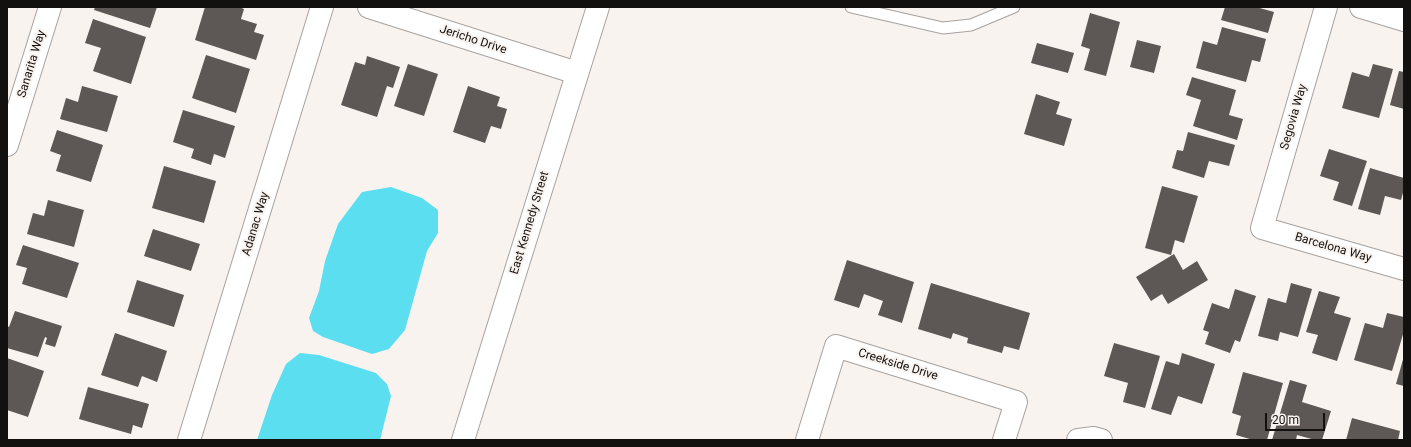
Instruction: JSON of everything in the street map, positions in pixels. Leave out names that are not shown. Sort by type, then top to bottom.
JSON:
[{"type":"street","name":"Sanarita Way","points":[[7,145],[50,7]]},
{"type":"street","name":"Adanac Way","points":[[189,440],[322,7]]},
{"type":"street","name":"Jericho Drive","points":[[369,7],[577,73]]},
{"type":"street","name":"East Kennedy Street","points":[[463,440],[598,7]]},
{"type":"street","name":"Segovia Way","points":[[1262,228],[1326,7]]},
{"type":"street","points":[[1361,7],[1404,20]]},
{"type":"street","name":"Barcelona Way","points":[[1262,228],[1404,269]]},
{"type":"street","name":"Creekside Drive","points":[[808,440],[836,346],[1016,402],[1004,440]]},
{"type":"street","points":[[1078,440],[1094,438],[1100,440]]},
{"type":"lane","points":[[851,7],[943,28],[971,25],[1014,7]]},
{"type":"water","points":[[391,187],[422,198],[438,210],[438,233],[427,251],[405,330],[389,349],[372,354],[323,337],[313,331],[309,318],[319,291],[325,261],[338,224],[362,192]]},
{"type":"water","points":[[300,353],[319,355],[376,373],[387,384],[391,396],[380,440],[257,440],[272,395],[286,364]]},
{"type":"building","points":[[95,7],[157,7],[150,28],[94,10]]},
{"type":"building","points":[[205,7],[239,7],[244,9],[241,19],[257,24],[254,32],[264,35],[256,60],[195,40]]},
{"type":"building","points":[[1225,7],[1256,7],[1274,12],[1268,33],[1221,20]]},
{"type":"building","points":[[1090,13],[1120,22],[1106,76],[1084,70],[1090,49],[1081,46]]},
{"type":"building","points":[[93,19],[146,37],[131,84],[93,71],[101,48],[85,43]]},
{"type":"building","points":[[1222,27],[1266,39],[1260,62],[1252,60],[1246,82],[1196,68],[1203,41],[1217,45]]},
{"type":"building","points":[[1137,40],[1161,46],[1154,73],[1130,67]]},
{"type":"building","points":[[1037,43],[1074,53],[1068,73],[1031,63]]},
{"type":"building","points":[[206,55],[250,69],[236,113],[192,98]]},
{"type":"building","points":[[367,56],[400,67],[393,88],[387,86],[377,117],[341,105],[355,62],[365,65]]},
{"type":"building","points":[[408,64],[438,74],[424,116],[394,106]]},
{"type":"building","points":[[1373,64],[1393,69],[1379,118],[1342,108],[1352,72],[1369,77]]},
{"type":"building","points":[[1399,71],[1404,72],[1404,109],[1390,105]]},
{"type":"building","points":[[1192,77],[1236,90],[1229,115],[1243,119],[1237,140],[1193,126],[1201,100],[1186,95]]},
{"type":"building","points":[[82,86],[118,96],[107,132],[60,119],[66,98],[78,102]]},
{"type":"building","points":[[468,86],[500,97],[497,106],[507,109],[501,129],[491,126],[485,143],[453,132]]},
{"type":"building","points":[[1036,94],[1060,102],[1056,114],[1072,119],[1064,146],[1024,134]]},
{"type":"building","points":[[183,110],[235,126],[225,158],[214,154],[211,165],[191,158],[194,149],[173,142]]},
{"type":"building","points":[[57,130],[103,145],[91,182],[56,171],[61,155],[50,151]]},
{"type":"building","points":[[1188,132],[1235,145],[1229,166],[1209,161],[1204,178],[1172,168],[1177,150],[1183,151]]},
{"type":"building","points":[[1329,149],[1367,161],[1352,206],[1333,200],[1339,182],[1320,176]]},
{"type":"building","points":[[164,166],[216,181],[204,223],[152,208]]},
{"type":"building","points":[[1370,168],[1404,178],[1404,189],[1401,200],[1385,196],[1380,215],[1358,209]]},
{"type":"building","points":[[1162,186],[1198,196],[1184,243],[1175,240],[1171,255],[1145,248]]},
{"type":"building","points":[[48,200],[84,210],[74,247],[27,234],[33,213],[44,216]]},
{"type":"building","points":[[153,229],[200,244],[191,271],[144,256]]},
{"type":"building","points":[[23,245],[79,263],[67,298],[22,284],[27,268],[16,265]]},
{"type":"building","points":[[1174,254],[1183,270],[1197,261],[1208,280],[1168,304],[1162,294],[1151,301],[1136,277]]},
{"type":"building","points":[[847,260],[914,282],[902,323],[878,315],[883,301],[864,294],[859,308],[834,300]]},
{"type":"building","points":[[137,280],[184,295],[174,327],[127,312]]},
{"type":"building","points":[[931,283],[1030,313],[1019,350],[1004,346],[1002,353],[967,343],[968,338],[953,333],[951,339],[918,329]]},
{"type":"building","points":[[1291,283],[1312,289],[1298,337],[1280,332],[1278,341],[1258,336],[1268,298],[1286,303]]},
{"type":"building","points":[[1235,289],[1256,296],[1240,342],[1235,340],[1230,353],[1205,344],[1209,332],[1203,330],[1212,303],[1229,309]]},
{"type":"building","points":[[1319,291],[1340,297],[1334,313],[1351,318],[1337,361],[1312,353],[1318,335],[1306,332]]},
{"type":"building","points":[[15,311],[62,326],[55,347],[45,344],[47,338],[45,337],[38,357],[7,348],[7,326],[9,327]]},
{"type":"building","points":[[1387,313],[1404,317],[1404,331],[1392,371],[1354,360],[1365,323],[1383,328]]},
{"type":"building","points":[[115,333],[167,351],[157,382],[142,376],[138,387],[101,375]]},
{"type":"building","points":[[1114,343],[1160,356],[1145,408],[1123,402],[1128,383],[1104,376]]},
{"type":"building","points":[[1182,353],[1215,364],[1202,404],[1178,396],[1171,415],[1151,409],[1166,361],[1179,365]]},
{"type":"building","points":[[1404,356],[1404,386],[1396,384]]},
{"type":"building","points":[[7,358],[44,371],[28,417],[7,410]]},
{"type":"building","points":[[1243,372],[1283,383],[1267,440],[1253,440],[1236,435],[1241,416],[1232,413]]},
{"type":"building","points":[[1290,380],[1307,385],[1302,402],[1331,411],[1322,440],[1315,440],[1297,435],[1296,440],[1272,440]]},
{"type":"building","points":[[88,387],[149,404],[142,428],[133,425],[131,434],[79,419]]},
{"type":"building","points":[[1352,418],[1400,431],[1398,440],[1346,440]]}]
